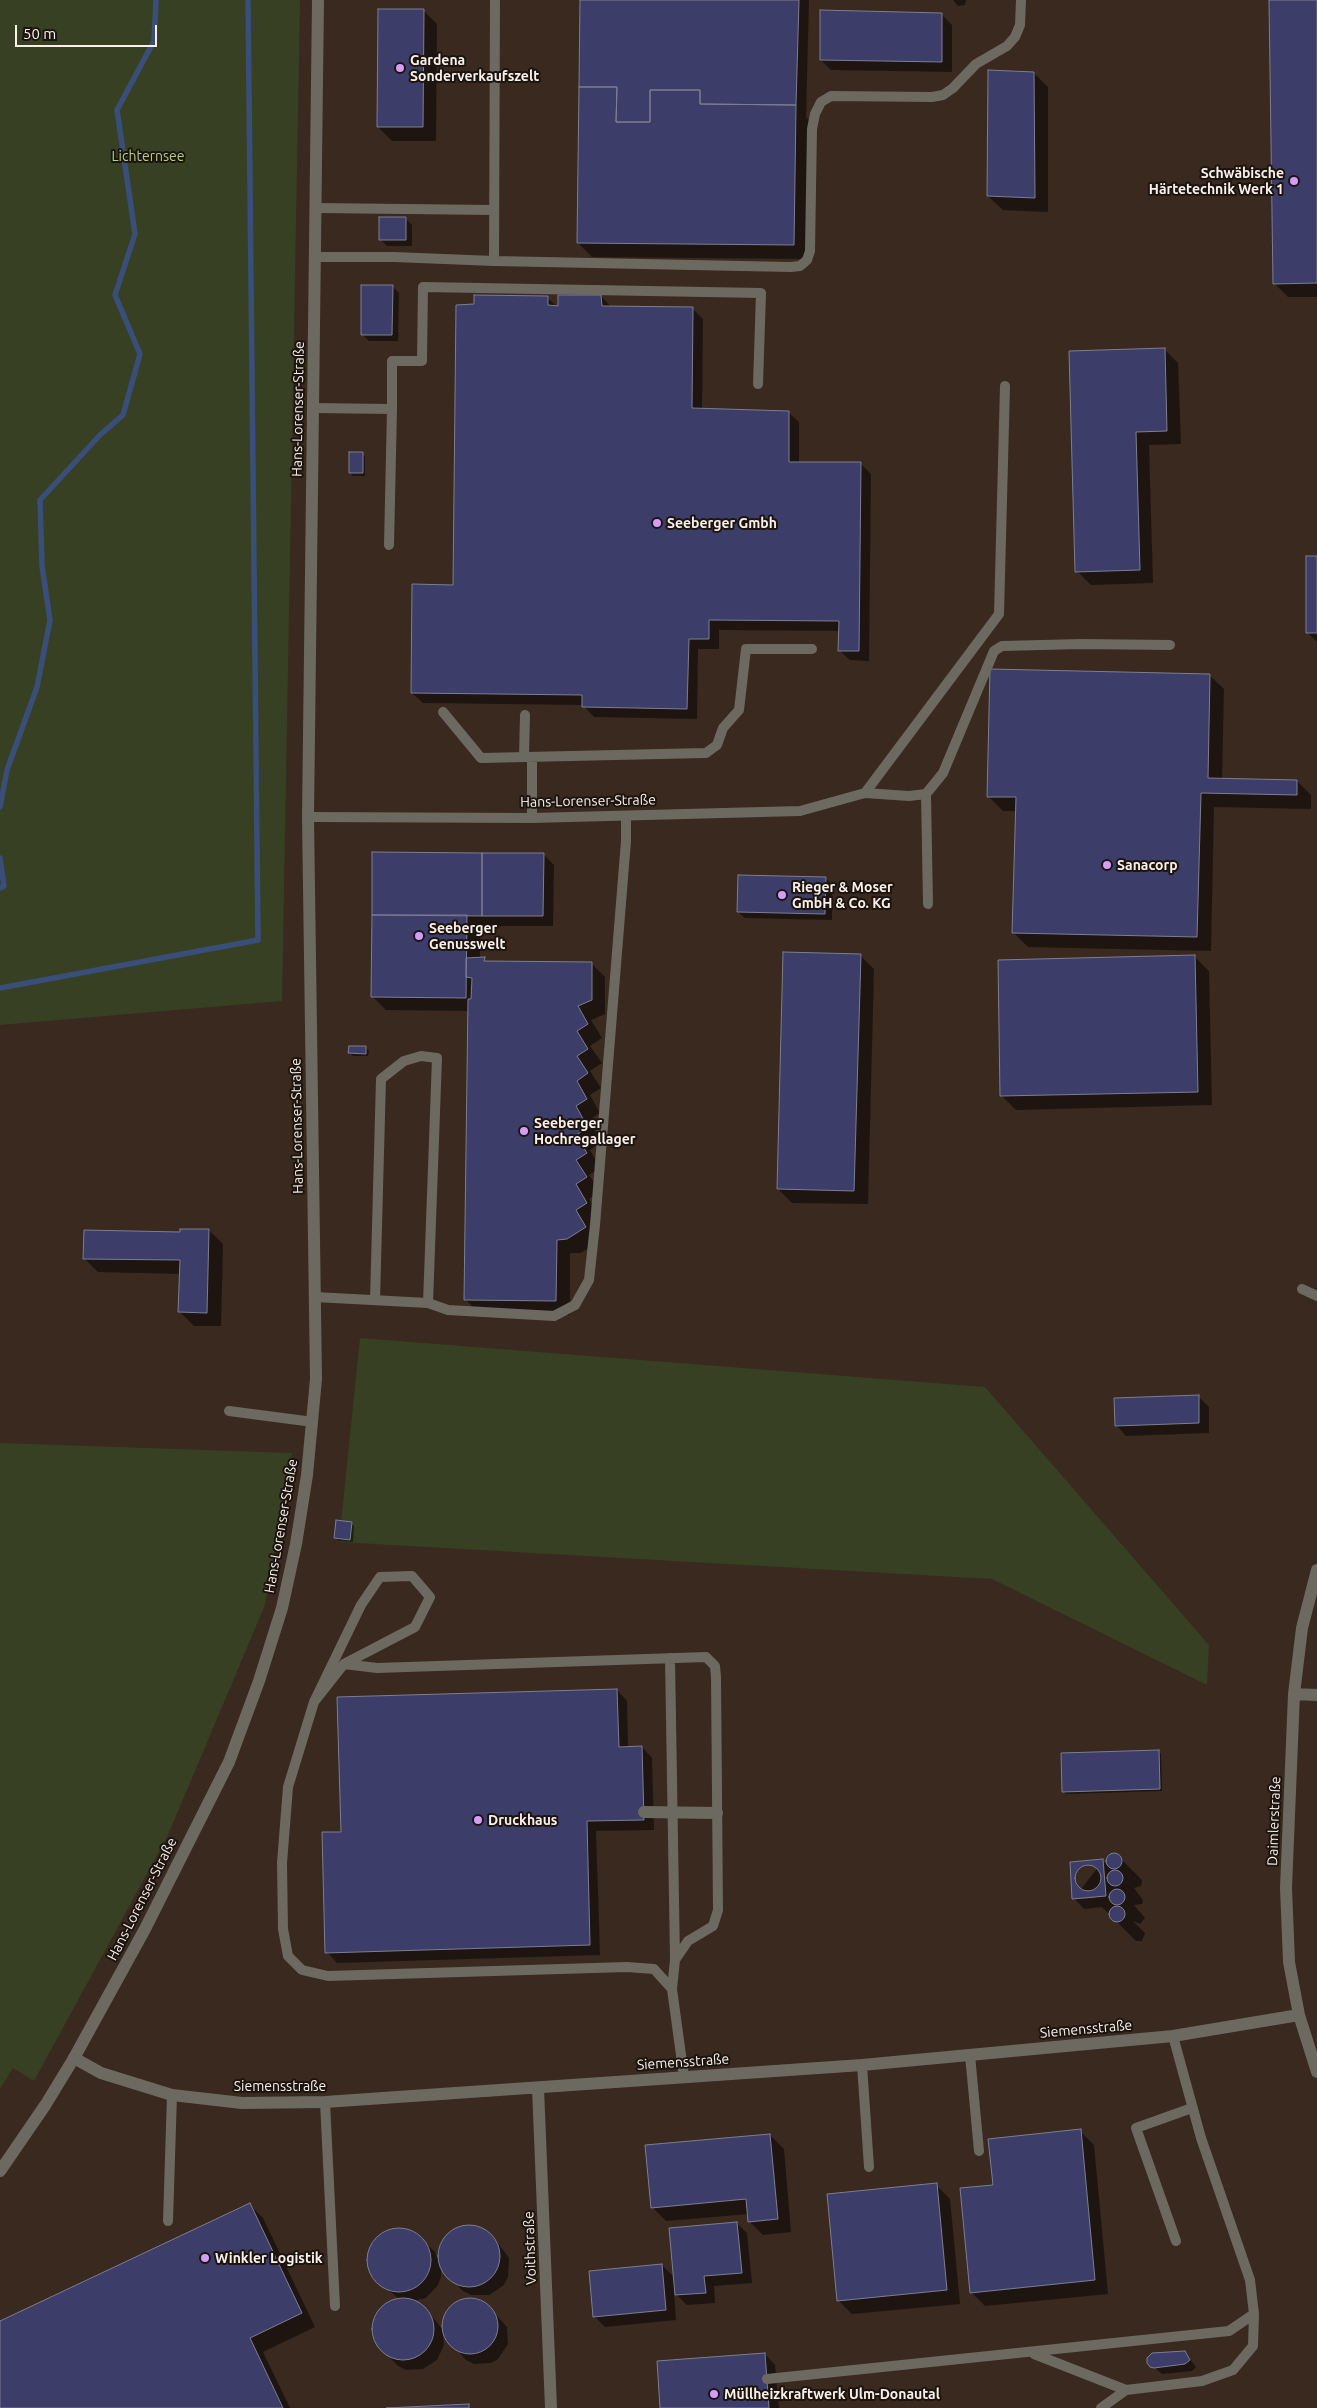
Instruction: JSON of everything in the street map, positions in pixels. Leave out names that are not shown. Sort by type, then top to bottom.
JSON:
[{"type":"street","name":"Hans-Lorenser-Straße","points":[[0,2171],[46,2104],[74,2058],[145,1929],[232,1753],[259,1681],[282,1608],[296,1544],[313,1422],[316,1379],[308,817],[318,0]]},
{"type":"street","name":"Daimlerstraße","points":[[1317,1570],[1302,1628],[1294,1694],[1286,1888],[1289,1962],[1299,2015],[1317,2072]]},
{"type":"street","points":[[1294,1694],[1317,1695]]},
{"type":"street","points":[[644,1812],[717,1813]]},
{"type":"street","name":"Siemensstraße","points":[[74,2058],[101,2073],[172,2095],[242,2103],[325,2102],[862,2065],[1173,2036],[1299,2015]]},
{"type":"street","name":"Voithstraße","points":[[538,2088],[551,2408]]},
{"type":"lane","points":[[494,261],[495,0]]},
{"type":"lane","points":[[315,257],[800,266],[807,260],[810,252],[812,130],[815,114],[821,102],[831,96],[932,97],[943,95],[953,88],[976,64],[1007,46],[1015,37],[1020,25],[1021,0]]},
{"type":"lane","points":[[316,208],[494,210]]},
{"type":"lane","points":[[389,545],[392,361],[422,360],[423,287],[761,293],[758,384]]},
{"type":"lane","points":[[866,793],[999,614],[1005,386]]},
{"type":"lane","points":[[313,408],[392,409]]},
{"type":"lane","points":[[928,904],[926,794],[943,773],[994,651],[1002,646],[1170,645]]},
{"type":"lane","points":[[443,712],[481,758],[706,753],[717,745],[723,728],[740,710],[746,650],[812,649]]},
{"type":"lane","points":[[525,715],[532,818]]},
{"type":"lane","points":[[866,793],[909,796],[926,794]]},
{"type":"lane","name":"Hans-Lorenser-Straße","points":[[308,817],[532,818],[800,812],[866,793]]},
{"type":"lane","points":[[315,1297],[428,1303],[448,1310],[554,1316],[575,1304],[589,1280],[626,851],[626,816]]},
{"type":"lane","points":[[375,1300],[382,1079],[404,1062],[420,1056],[437,1058],[428,1303]]},
{"type":"lane","points":[[1302,1289],[1317,1296]]},
{"type":"lane","points":[[229,1411],[313,1422]]},
{"type":"lane","points":[[314,1702],[344,1664],[415,1627],[430,1598],[412,1576],[380,1577],[361,1605],[314,1702],[288,1787],[282,1863],[283,1929],[288,1956],[302,1970],[328,1976],[627,1967],[654,1970],[672,1989]]},
{"type":"lane","points":[[344,1664],[377,1668],[706,1657],[715,1666],[718,1910],[714,1926],[688,1941],[675,1960]]},
{"type":"lane","points":[[670,1658],[675,1960],[672,1989],[684,2077]]},
{"type":"lane","points":[[1031,2352],[1126,2390],[1202,2382],[1233,2370],[1253,2346],[1254,2314],[1250,2280],[1192,2108],[1173,2036]]},
{"type":"lane","points":[[970,2055],[979,2151]]},
{"type":"lane","points":[[862,2065],[869,2167]]},
{"type":"lane","points":[[168,2220],[172,2095]]},
{"type":"lane","points":[[325,2102],[335,2306]]},
{"type":"lane","points":[[1176,2241],[1136,2128],[1192,2108]]},
{"type":"lane","points":[[767,2379],[1229,2331],[1254,2314]]},
{"type":"lane","points":[[1101,2408],[1126,2390]]},
{"type":"green space","name":"Lichternsee","points":[[0,0],[300,0],[282,1001],[0,1025]]},
{"type":"green space","points":[[360,1338],[985,1387],[1209,1645],[1207,1685],[992,1579],[339,1542]]},
{"type":"green space","points":[[0,1443],[292,1453],[265,1605],[168,1835],[34,2081],[13,2068],[0,2089]]},
{"type":"building","points":[[580,0],[799,0],[796,105],[700,104],[700,90],[650,90],[650,122],[616,122],[617,87],[579,87]]},
{"type":"building","name":"Schwäbische Härtetechnik Werk 1","points":[[1269,0],[1317,0],[1317,283],[1273,284]]},
{"type":"building","name":"Gardena Sonderverkaufszelt","points":[[378,9],[424,9],[423,127],[377,127]]},
{"type":"building","points":[[820,10],[942,13],[942,62],[820,60]]},
{"type":"building","points":[[988,70],[1034,72],[1035,198],[987,196]]},
{"type":"building","points":[[579,87],[617,87],[616,122],[650,122],[650,90],[700,90],[700,104],[796,105],[794,245],[577,243]]},
{"type":"building","points":[[379,217],[406,217],[406,240],[379,240]]},
{"type":"building","points":[[361,285],[393,285],[392,335],[361,335]]},
{"type":"building","name":"Seeberger Gmbh","points":[[474,295],[548,296],[548,305],[558,306],[558,295],[601,295],[602,306],[693,307],[692,408],[789,411],[789,462],[861,462],[859,651],[838,651],[839,621],[709,620],[709,639],[689,639],[687,709],[582,707],[582,695],[411,693],[412,584],[453,585],[456,305],[474,304]]},
{"type":"building","points":[[1165,348],[1167,431],[1136,432],[1140,570],[1075,572],[1069,351]]},
{"type":"building","points":[[349,452],[363,452],[363,473],[349,473]]},
{"type":"building","points":[[1306,556],[1317,556],[1317,633],[1306,633]]},
{"type":"building","name":"Sanacorp","points":[[990,669],[1210,674],[1208,778],[1297,780],[1297,795],[1201,793],[1197,937],[1012,933],[1016,797],[987,797]]},
{"type":"building","points":[[372,852],[482,853],[482,916],[372,915]]},
{"type":"building","points":[[482,853],[544,853],[543,916],[482,916]]},
{"type":"building","name":"Rieger & Moser GmbH & Co. KG","points":[[738,875],[826,877],[825,914],[737,912]]},
{"type":"building","name":"Seeberger Genusswelt","points":[[372,915],[467,915],[466,998],[371,997]]},
{"type":"building","points":[[783,952],[861,954],[854,1191],[777,1189]]},
{"type":"building","points":[[1195,955],[1198,1092],[1000,1096],[998,960]]},
{"type":"building","name":"Seeberger Hochregallager","points":[[485,957],[484,961],[592,962],[592,1000],[578,1006],[588,1024],[577,1031],[588,1049],[577,1056],[588,1073],[577,1081],[587,1099],[576,1106],[588,1128],[576,1135],[587,1153],[576,1160],[587,1177],[576,1184],[587,1203],[576,1210],[586,1227],[567,1239],[557,1240],[556,1301],[464,1300],[468,999],[471,999],[472,978],[466,977],[466,958]]},
{"type":"building","points":[[349,1046],[366,1046],[366,1054],[348,1053]]},
{"type":"building","points":[[180,1229],[209,1229],[207,1313],[178,1312],[180,1260],[83,1259],[84,1230],[180,1232]]},
{"type":"building","points":[[1199,1395],[1199,1423],[1115,1426],[1114,1398]]},
{"type":"building","points":[[336,1520],[352,1522],[350,1540],[334,1538]]},
{"type":"building","name":"Druckhaus","points":[[617,1689],[619,1747],[642,1746],[644,1820],[587,1821],[590,1945],[325,1953],[322,1832],[341,1832],[337,1697]]},
{"type":"building","points":[[1159,1750],[1160,1789],[1062,1792],[1061,1753]]},
{"type":"building","points":[[1114,1853],[1122,1861],[1114,1869],[1106,1861]]},
{"type":"building","points":[[1103,1859],[1106,1896],[1072,1899],[1070,1862]]},
{"type":"building","points":[[1088,1865],[1097,1869],[1101,1878],[1097,1887],[1088,1891],[1079,1887],[1075,1878],[1079,1869]]},
{"type":"building","points":[[1115,1870],[1123,1878],[1115,1886],[1107,1878]]},
{"type":"building","points":[[1117,1889],[1125,1897],[1117,1905],[1109,1897]]},
{"type":"building","points":[[1117,1906],[1125,1914],[1117,1922],[1109,1914]]},
{"type":"building","points":[[1081,2129],[1095,2280],[970,2293],[960,2188],[993,2185],[988,2139]]},
{"type":"building","points":[[770,2134],[778,2219],[748,2222],[746,2199],[651,2208],[645,2145]]},
{"type":"building","points":[[937,2183],[947,2290],[837,2301],[827,2194]]},
{"type":"building","name":"Winkler Logistik","points":[[250,2203],[302,2313],[250,2338],[283,2408],[0,2408],[0,2321]]},
{"type":"building","points":[[737,2222],[742,2273],[704,2276],[706,2293],[675,2295],[669,2228]]},
{"type":"building","points":[[469,2225],[481,2228],[491,2234],[497,2244],[500,2256],[497,2268],[491,2278],[481,2284],[469,2287],[457,2284],[447,2278],[441,2268],[438,2256],[441,2244],[447,2234],[457,2228]]},
{"type":"building","points":[[399,2228],[417,2234],[425,2242],[431,2260],[425,2278],[417,2286],[399,2292],[381,2286],[373,2278],[367,2260],[373,2242],[381,2234]]},
{"type":"building","points":[[662,2264],[666,2310],[593,2317],[589,2271]]},
{"type":"building","points":[[397,2298],[409,2298],[425,2307],[432,2317],[434,2329],[432,2341],[425,2351],[409,2360],[397,2360],[386,2355],[377,2346],[372,2335],[372,2323],[377,2312],[386,2303]]},
{"type":"building","points":[[464,2298],[476,2298],[486,2302],[494,2310],[498,2326],[494,2342],[486,2350],[476,2354],[464,2354],[454,2350],[446,2342],[442,2332],[442,2320],[446,2310],[454,2302]]},
{"type":"building","points":[[1185,2351],[1190,2360],[1185,2364],[1154,2368],[1150,2367],[1147,2363],[1147,2358],[1152,2353]]},
{"type":"building","name":"Müllheizkraftwerk Ulm-Donautal","points":[[765,2353],[769,2408],[660,2408],[657,2361]]},
{"type":"building","points":[[469,2404],[469,2408],[386,2408]]},
{"type":"waterway","points":[[0,807],[7,770],[37,687],[50,620],[42,566],[40,500],[100,435],[123,415],[140,354],[115,295],[135,234],[117,110],[154,41],[156,0]]},
{"type":"waterway","points":[[0,988],[258,940],[248,0]]},
{"type":"waterway","points":[[0,858],[4,886],[0,888]]},
{"type":"place","name":"Gardena Sonderverkaufszelt","points":[[400,68]]},
{"type":"place","name":"Schwäbische Härtetechnik Werk 1","points":[[1294,181]]},
{"type":"place","name":"Seeberger Gmbh","points":[[657,523]]},
{"type":"place","name":"Sanacorp","points":[[1107,865]]},
{"type":"place","name":"Rieger & Moser GmbH & Co. KG","points":[[782,895]]},
{"type":"place","name":"Seeberger Genusswelt","points":[[419,936]]},
{"type":"place","name":"Seeberger Hochregallager","points":[[524,1131]]},
{"type":"place","name":"Druckhaus","points":[[478,1820]]},
{"type":"place","name":"Winkler Logistik","points":[[205,2258]]},
{"type":"place","name":"Müllheizkraftwerk Ulm-Donautal","points":[[714,2394]]}]
